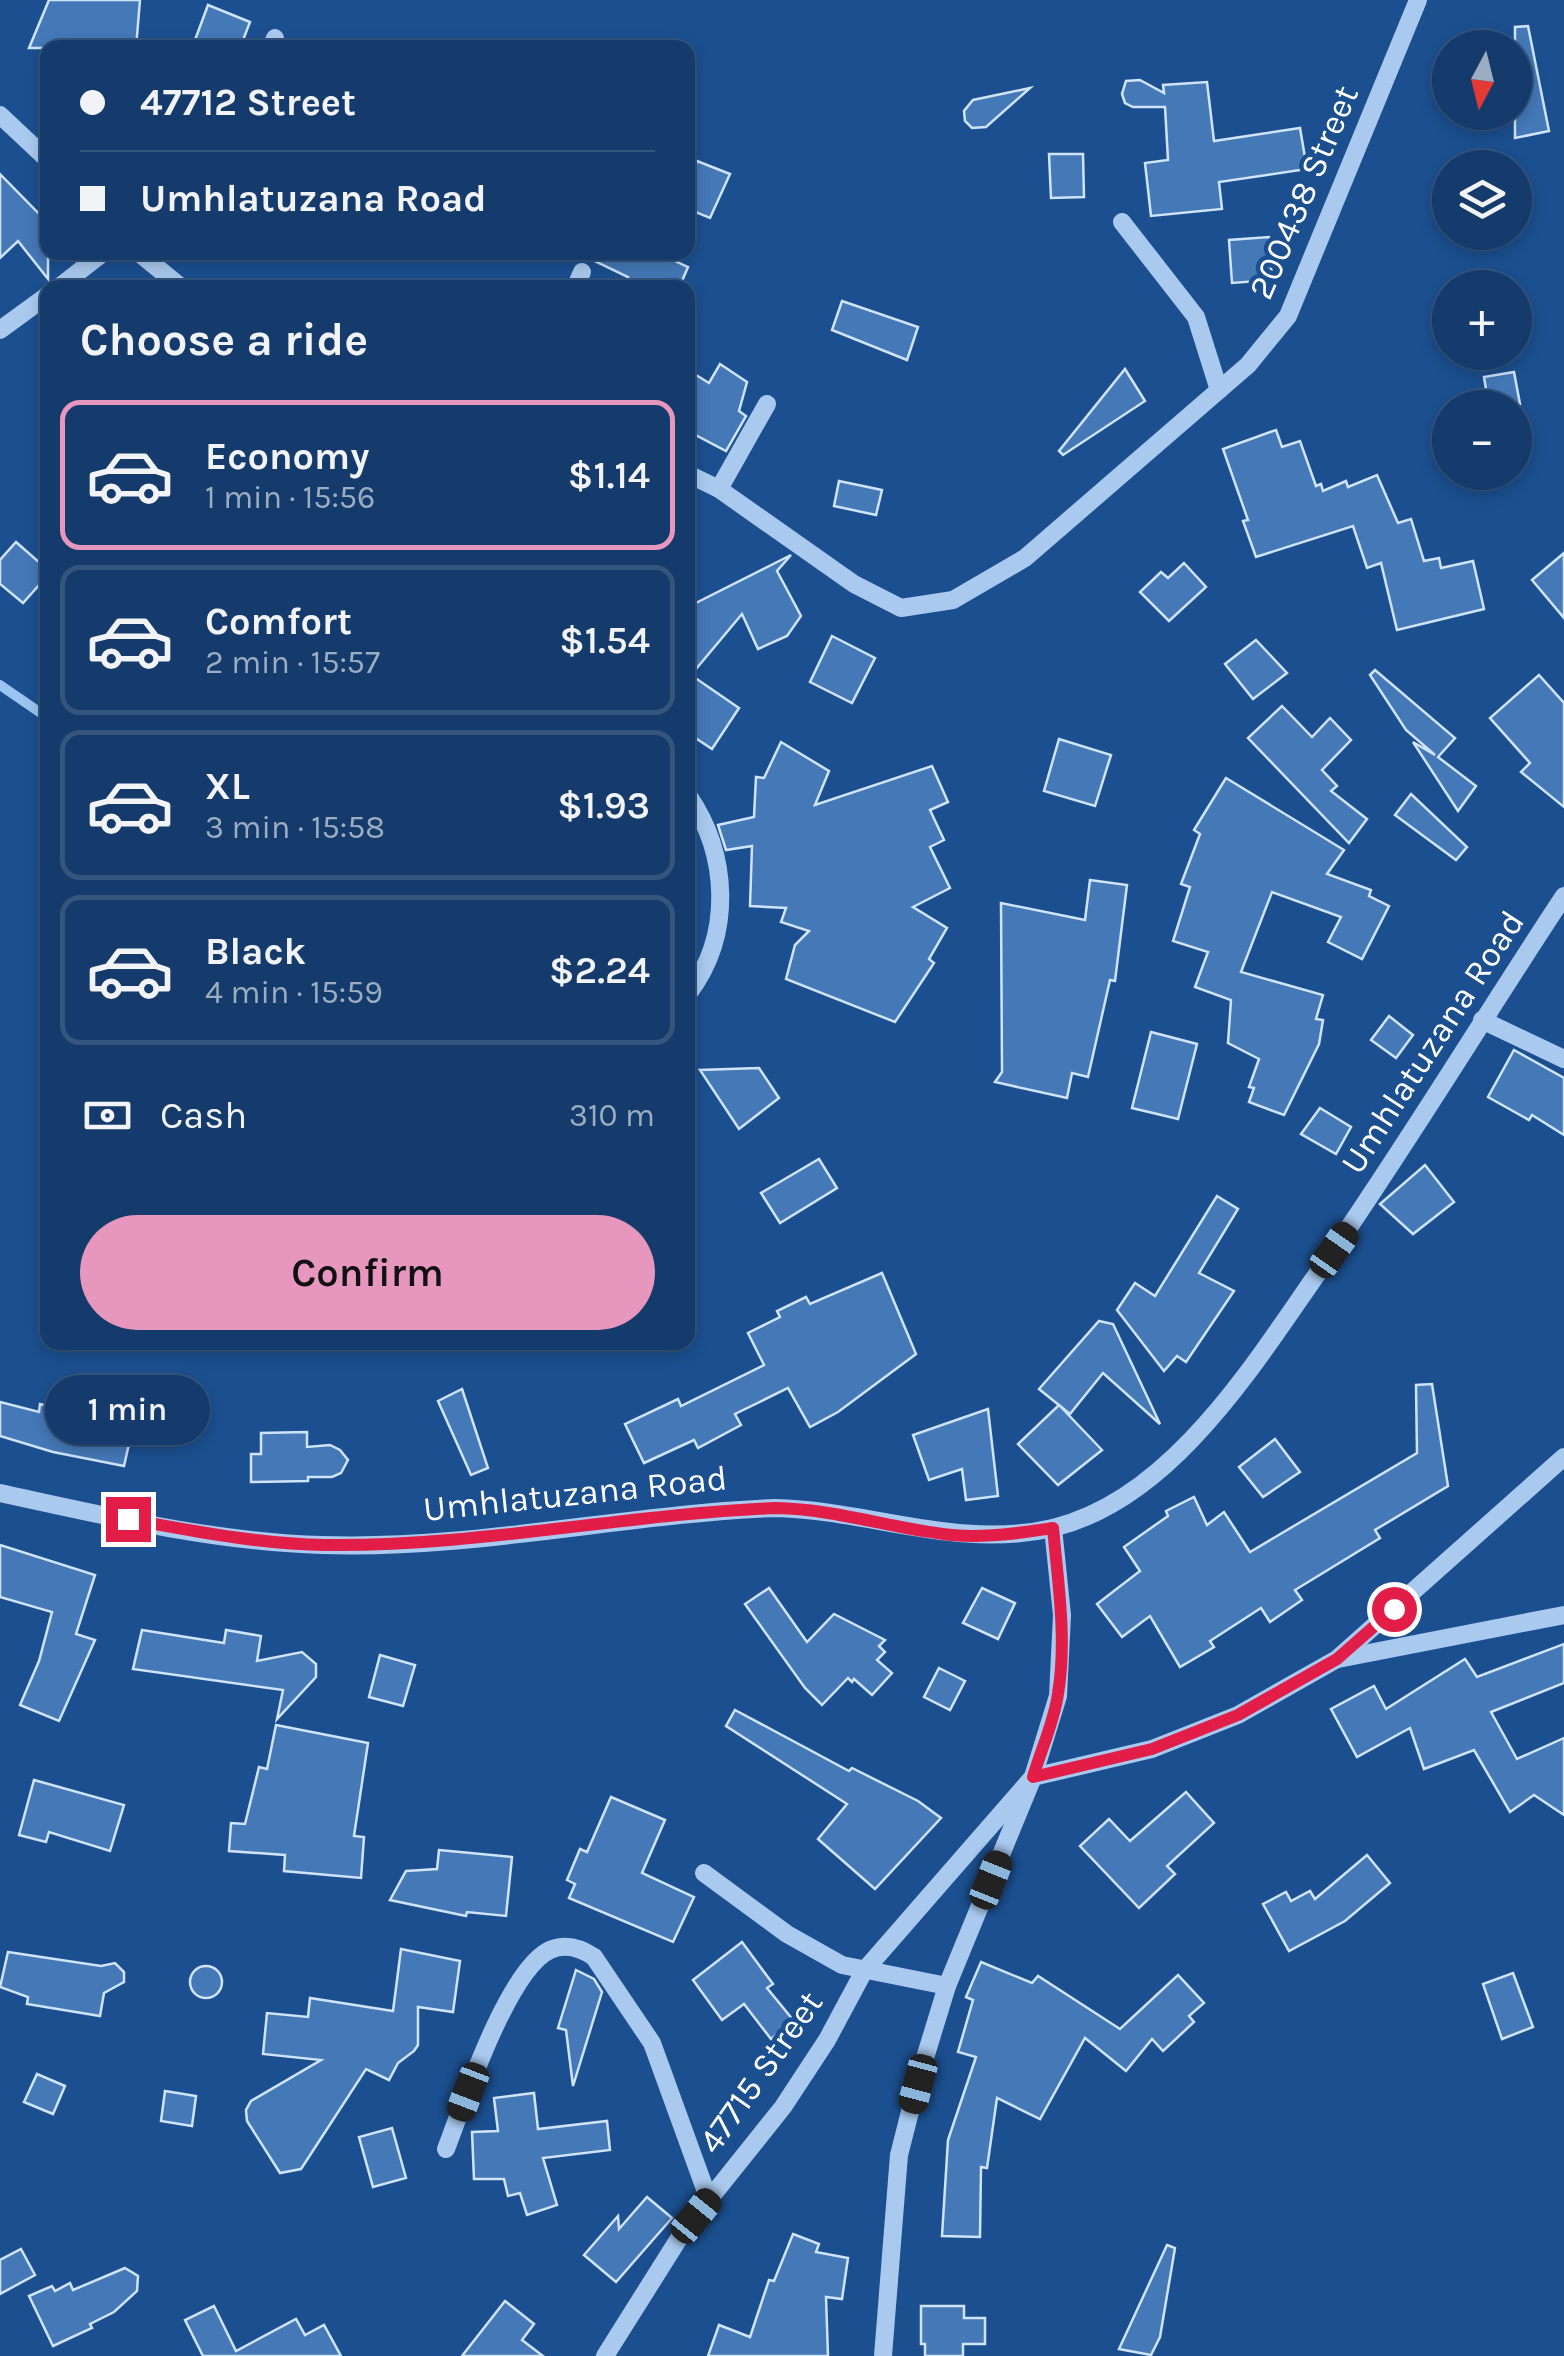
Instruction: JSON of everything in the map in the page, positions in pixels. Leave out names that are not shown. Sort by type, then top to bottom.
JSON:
[{"type":"street","name":"200438 Street","points":[[720,488],[854,584],[901,608],[954,600],[1026,558],[1219,390],[1269,343],[1288,316],[1418,0]]},
{"type":"street","points":[[0,115],[40,152]]},
{"type":"street","name":"200438 Street","points":[[1122,222],[1196,317],[1219,390]]},
{"type":"street","points":[[68,280],[94,260]]},
{"type":"street","points":[[148,260],[172,280]]},
{"type":"street","points":[[0,330],[40,302]]},
{"type":"street","points":[[695,477],[720,488],[767,404]]},
{"type":"street","points":[[695,805],[706,821],[720,866],[720,930],[695,984]]},
{"type":"street","name":"Umhlatuzana Road","points":[[0,1493],[249,1542],[326,1545],[461,1540],[776,1508],[820,1509],[952,1535],[998,1536],[1053,1528],[1099,1512],[1148,1479],[1190,1441],[1239,1386],[1382,1183],[1564,896]]},
{"type":"street","points":[[1482,1020],[1564,1059]]},
{"type":"street","points":[[1033,1777],[1152,1749],[1238,1715],[1337,1659],[1564,1457]]},
{"type":"street","points":[[883,2356],[899,2156],[947,1986],[1033,1777],[1059,1682],[1062,1615],[1053,1528]]},
{"type":"street","points":[[1337,1659],[1564,1616]]},
{"type":"street","name":"47715 Street","points":[[606,2356],[683,2232],[792,2094],[864,1971],[1033,1777]]},
{"type":"street","points":[[704,1873],[787,1934],[842,1965],[947,1986]]},
{"type":"street","points":[[446,2150],[490,2034],[534,1963],[549,1950],[581,1948],[594,1956],[652,2043],[709,2200]]},
{"type":"building","points":[[49,0],[140,0],[137,40],[40,40],[40,48],[29,48]]},
{"type":"building","points":[[208,5],[250,22],[243,40],[195,40]]},
{"type":"building","points":[[1532,46],[1549,131],[1515,138],[1515,130],[1532,130]]},
{"type":"building","points":[[1140,80],[1164,93],[1163,85],[1207,82],[1214,141],[1300,128],[1307,169],[1219,182],[1222,209],[1151,216],[1145,163],[1168,160],[1165,107],[1133,107],[1125,103],[1122,94],[1126,81]]},
{"type":"building","points":[[1030,88],[986,127],[972,128],[965,121],[964,111],[973,100]]},
{"type":"building","points":[[1049,154],[1083,154],[1084,197],[1051,198]]},
{"type":"building","points":[[697,161],[730,174],[710,218],[695,212]]},
{"type":"building","points":[[0,174],[40,215],[40,260],[48,260],[48,279],[18,241],[0,258]]},
{"type":"building","points":[[1269,237],[1272,280],[1232,283],[1229,240]]},
{"type":"building","points":[[593,260],[673,260],[688,267],[682,280],[626,280],[628,277]]},
{"type":"building","points":[[842,301],[918,327],[907,360],[832,330]]},
{"type":"building","points":[[720,364],[747,382],[739,411],[746,416],[726,451],[695,435],[695,374],[709,383]]},
{"type":"building","points":[[1125,369],[1145,401],[1063,455],[1059,451]]},
{"type":"building","points":[[1514,372],[1517,390],[1486,390],[1484,377]]},
{"type":"building","points":[[1276,430],[1282,447],[1300,441],[1316,486],[1321,484],[1323,491],[1346,481],[1348,487],[1377,475],[1398,523],[1411,519],[1424,561],[1439,558],[1441,568],[1473,561],[1484,609],[1397,630],[1381,563],[1367,568],[1353,526],[1256,557],[1243,521],[1248,520],[1223,449]]},
{"type":"building","points":[[839,481],[882,490],[876,515],[834,506]]},
{"type":"building","points":[[16,542],[40,563],[40,584],[23,603],[0,584],[0,560]]},
{"type":"building","points":[[1564,553],[1564,618],[1532,580]]},
{"type":"building","points":[[791,555],[777,571],[801,616],[787,636],[758,649],[742,614],[695,670],[695,603]]},
{"type":"building","points":[[1184,563],[1206,587],[1169,621],[1140,592],[1161,572],[1168,578]]},
{"type":"building","points":[[832,636],[875,658],[852,703],[810,682]]},
{"type":"building","points":[[1256,640],[1287,673],[1253,699],[1225,664]]},
{"type":"building","points":[[1375,670],[1455,738],[1438,757],[1476,786],[1458,811],[1413,742],[1435,755],[1406,730],[1370,675]]},
{"type":"building","points":[[1539,675],[1564,703],[1564,807],[1521,772],[1530,763],[1490,718]]},
{"type":"building","points":[[695,678],[739,708],[712,749],[695,738]]},
{"type":"building","points":[[1282,706],[1312,737],[1330,718],[1351,740],[1322,770],[1337,786],[1331,791],[1367,819],[1349,843],[1248,738]]},
{"type":"building","points":[[1059,739],[1111,755],[1095,806],[1044,791]]},
{"type":"building","points":[[781,742],[829,771],[815,805],[932,766],[948,802],[930,810],[944,840],[930,847],[950,888],[913,907],[947,928],[929,959],[934,963],[895,1022],[786,979],[795,945],[809,931],[781,922],[786,908],[750,906],[752,846],[726,850],[718,825],[754,817],[756,777],[764,778]]},
{"type":"building","points":[[1226,778],[1344,850],[1327,874],[1371,890],[1369,896],[1389,906],[1362,959],[1328,942],[1341,917],[1272,892],[1241,972],[1323,995],[1316,1019],[1323,1020],[1319,1044],[1284,1115],[1249,1102],[1254,1088],[1249,1087],[1259,1059],[1228,1043],[1231,1000],[1195,987],[1208,952],[1173,941],[1190,887],[1181,884],[1200,834],[1194,830]]},
{"type":"building","points":[[1411,794],[1467,847],[1456,860],[1395,815]]},
{"type":"building","points":[[1090,880],[1127,885],[1115,981],[1110,980],[1088,1077],[1072,1073],[1067,1098],[995,1082],[1002,1072],[1001,903],[1085,920]]},
{"type":"building","points":[[1389,1016],[1413,1035],[1396,1058],[1371,1040]]},
{"type":"building","points":[[1151,1032],[1197,1044],[1178,1119],[1132,1108]]},
{"type":"building","points":[[1514,1050],[1564,1078],[1564,1135],[1532,1115],[1529,1120],[1488,1097]]},
{"type":"building","points":[[759,1068],[779,1098],[739,1129],[700,1070]]},
{"type":"building","points":[[1320,1108],[1351,1127],[1336,1154],[1301,1134]]},
{"type":"building","points":[[819,1159],[837,1188],[780,1223],[761,1193]]},
{"type":"building","points":[[1425,1165],[1454,1202],[1413,1234],[1380,1204]]},
{"type":"building","points":[[1217,1196],[1238,1209],[1199,1273],[1234,1291],[1186,1362],[1177,1356],[1164,1371],[1117,1310],[1135,1283],[1155,1296]]},
{"type":"building","points":[[882,1273],[916,1354],[838,1412],[810,1427],[788,1388],[735,1414],[741,1425],[698,1448],[694,1440],[644,1463],[625,1424],[678,1399],[681,1406],[764,1365],[748,1333],[780,1317],[777,1311],[806,1297],[810,1304]]},
{"type":"building","points":[[1099,1321],[1113,1324],[1160,1424],[1103,1373],[1070,1414],[1039,1389]]},
{"type":"building","points":[[1432,1384],[1448,1486],[1375,1530],[1380,1538],[1295,1590],[1302,1600],[1270,1622],[1261,1608],[1210,1641],[1214,1647],[1180,1667],[1150,1616],[1122,1637],[1097,1604],[1140,1571],[1124,1547],[1168,1516],[1166,1511],[1194,1497],[1207,1525],[1224,1512],[1250,1552],[1417,1453],[1416,1385]]},
{"type":"building","points":[[462,1389],[488,1468],[471,1475],[438,1401]]},
{"type":"building","points":[[0,1402],[39,1412],[40,1404],[133,1426],[124,1466],[53,1452],[0,1436]]},
{"type":"building","points":[[1059,1405],[1102,1450],[1058,1485],[1018,1444]]},
{"type":"building","points":[[988,1409],[998,1496],[966,1500],[962,1469],[929,1480],[913,1435]]},
{"type":"building","points":[[307,1432],[307,1447],[330,1445],[340,1450],[348,1460],[341,1473],[308,1477],[308,1481],[251,1482],[251,1454],[261,1454],[261,1433]]},
{"type":"building","points":[[1275,1439],[1300,1472],[1263,1497],[1239,1467]]},
{"type":"building","points":[[0,1545],[95,1575],[76,1634],[95,1640],[59,1721],[20,1705],[39,1661],[52,1612],[0,1597]]},
{"type":"building","points":[[769,1588],[807,1642],[834,1614],[885,1640],[879,1646],[885,1652],[877,1660],[892,1673],[872,1695],[848,1678],[822,1705],[805,1688],[745,1604]]},
{"type":"building","points":[[982,1588],[1015,1603],[998,1639],[963,1623]]},
{"type":"building","points":[[142,1630],[224,1643],[226,1630],[261,1636],[257,1661],[302,1652],[316,1664],[316,1677],[277,1719],[283,1690],[133,1669]]},
{"type":"building","points":[[1564,1644],[1564,1683],[1491,1712],[1517,1759],[1564,1738],[1564,1815],[1534,1795],[1510,1812],[1474,1750],[1424,1769],[1410,1728],[1357,1757],[1331,1709],[1374,1686],[1386,1709],[1465,1659],[1477,1677]]},
{"type":"building","points":[[380,1655],[415,1665],[403,1706],[369,1697]]},
{"type":"building","points":[[939,1668],[965,1681],[950,1710],[924,1697]]},
{"type":"building","points":[[735,1710],[849,1771],[852,1768],[918,1801],[941,1818],[875,1889],[818,1839],[847,1804],[726,1726]]},
{"type":"building","points":[[276,1725],[368,1743],[354,1836],[364,1837],[361,1878],[284,1871],[285,1855],[229,1851],[231,1823],[245,1824],[259,1767],[267,1769]]},
{"type":"building","points":[[34,1780],[124,1805],[110,1851],[49,1832],[46,1842],[19,1835]]},
{"type":"building","points":[[1186,1792],[1214,1823],[1167,1866],[1175,1874],[1139,1908],[1080,1846],[1109,1819],[1130,1841]]},
{"type":"building","points":[[611,1797],[665,1820],[642,1873],[694,1897],[673,1942],[569,1898],[575,1884],[567,1880],[580,1849],[587,1852]]},
{"type":"building","points":[[439,1850],[512,1857],[506,1916],[467,1912],[466,1916],[390,1900],[406,1871],[437,1869]]},
{"type":"building","points":[[1367,1855],[1390,1883],[1345,1921],[1289,1951],[1263,1904],[1286,1892],[1291,1901],[1310,1891],[1315,1899]]},
{"type":"building","points":[[742,1942],[773,1984],[767,1988],[794,2021],[771,2039],[744,2004],[722,2020],[693,1980]]},
{"type":"building","points":[[401,1949],[460,1961],[453,2012],[418,2007],[418,2045],[414,2051],[398,2063],[389,2080],[366,2069],[301,2169],[280,2173],[247,2121],[246,2110],[251,2101],[321,2060],[263,2054],[267,2013],[308,2017],[310,1998],[393,2011]]},
{"type":"building","points":[[8,1952],[101,1966],[115,1963],[124,1972],[124,1982],[104,1993],[100,2016],[27,2004],[28,1997],[0,1987]]},
{"type":"building","points":[[981,1962],[1032,1983],[1038,1976],[1120,2029],[1178,1975],[1204,2003],[1189,2016],[1194,2022],[1163,2051],[1152,2039],[1126,2071],[1085,2038],[1040,2119],[997,2098],[987,2168],[981,2167],[980,2237],[942,2236],[948,2140],[976,2057],[958,2052],[973,2000],[966,1997]]},
{"type":"building","points":[[206,1966],[217,1971],[222,1982],[217,1993],[206,1998],[195,1993],[190,1982],[195,1971]]},
{"type":"building","points":[[576,1970],[594,1979],[602,1992],[573,2086],[566,2030],[558,2028]]},
{"type":"building","points":[[1513,1973],[1533,2027],[1502,2039],[1483,1984]]},
{"type":"building","points":[[37,2074],[65,2086],[53,2114],[24,2102]]},
{"type":"building","points":[[165,2091],[196,2096],[192,2126],[161,2121]]},
{"type":"building","points":[[534,2093],[538,2129],[607,2121],[610,2150],[543,2158],[557,2205],[527,2215],[520,2193],[508,2196],[504,2179],[474,2179],[472,2132],[498,2131],[494,2098]]},
{"type":"building","points":[[392,2128],[406,2178],[373,2187],[359,2137]]},
{"type":"building","points":[[647,2197],[672,2218],[616,2282],[584,2255],[618,2216],[619,2229]]},
{"type":"building","points":[[793,2234],[819,2244],[816,2252],[848,2258],[842,2299],[826,2297],[828,2356],[708,2356],[719,2325],[750,2337],[769,2280],[774,2281]]},
{"type":"building","points":[[1167,2245],[1175,2248],[1160,2337],[1151,2355],[1119,2349]]},
{"type":"building","points":[[21,2249],[35,2275],[0,2294],[0,2260]]},
{"type":"building","points":[[125,2268],[138,2276],[137,2291],[114,2312],[90,2324],[92,2328],[53,2346],[29,2296],[52,2286],[55,2291],[70,2283],[73,2290]]},
{"type":"building","points":[[505,2301],[534,2324],[522,2340],[543,2356],[462,2356]]},
{"type":"building","points":[[214,2306],[236,2351],[296,2319],[305,2335],[324,2325],[341,2356],[203,2356],[185,2320]]},
{"type":"building","points":[[921,2306],[964,2306],[964,2318],[985,2318],[985,2344],[963,2344],[963,2356],[925,2356],[925,2344],[921,2344]]},
{"type":"waterway","points":[[0,685],[40,712]]},
{"type":"route","points":[[128,1519],[249,1542],[326,1545],[461,1540],[776,1508],[820,1509],[952,1535],[998,1536],[1053,1528],[1062,1615],[1060,1675],[1058,1696],[1033,1777],[1152,1749],[1238,1715],[1337,1659],[1394,1609]]}]
